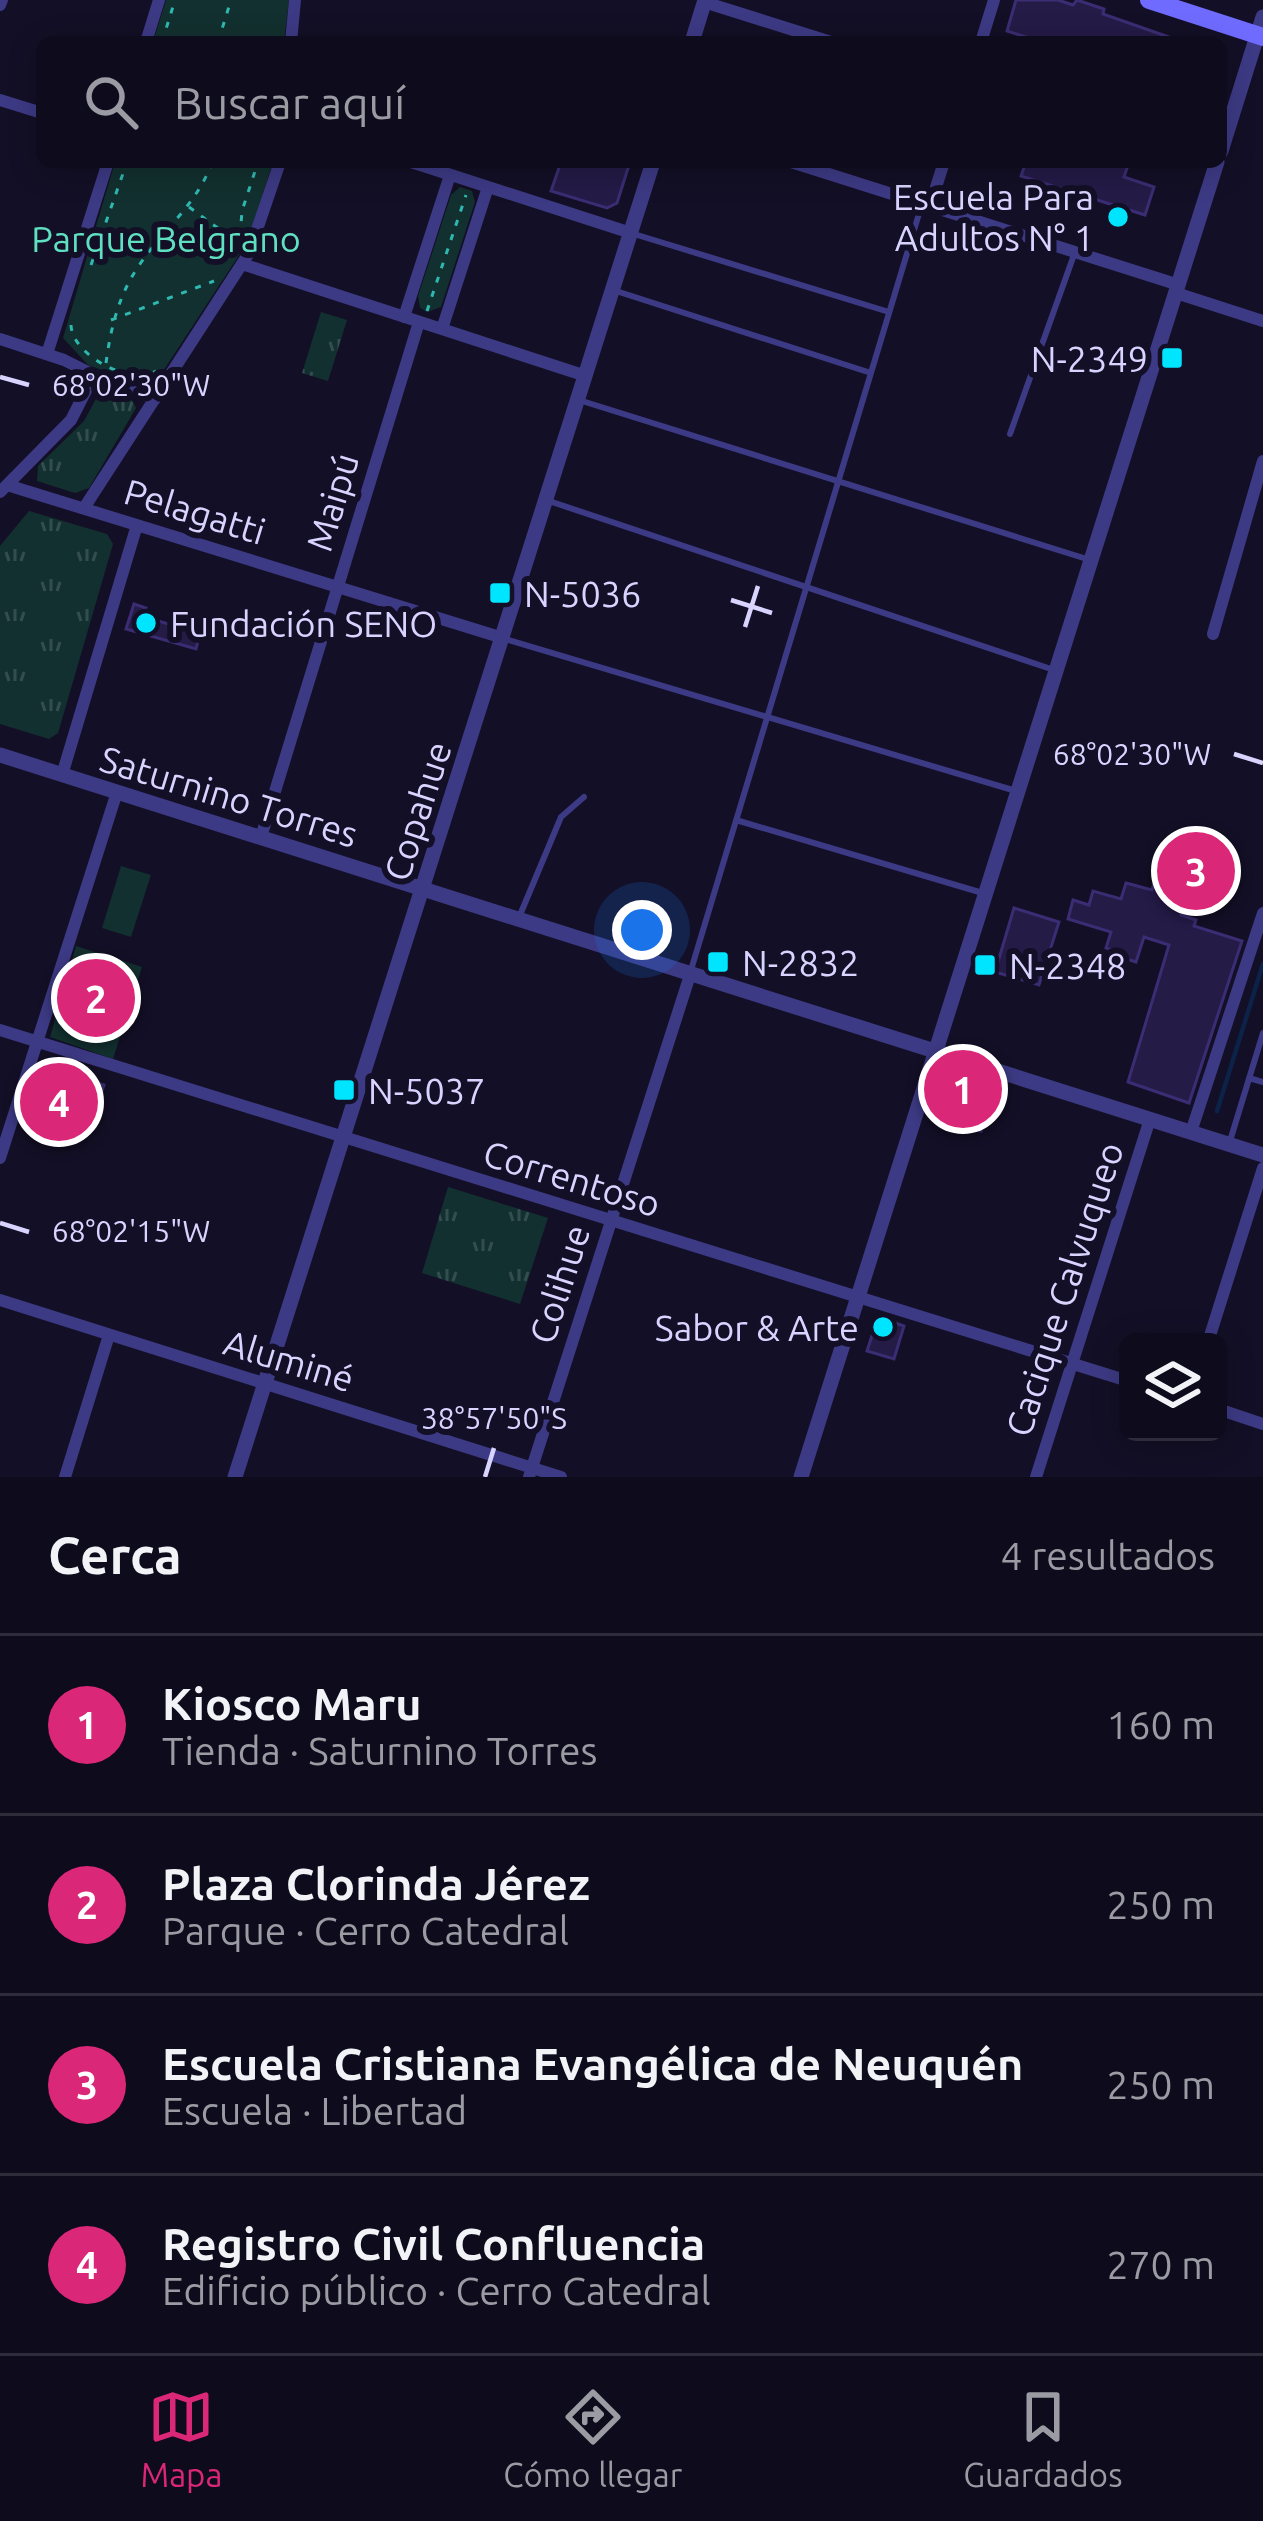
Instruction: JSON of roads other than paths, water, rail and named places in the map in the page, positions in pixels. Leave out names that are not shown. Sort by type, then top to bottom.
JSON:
[{"type":"main road","points":[[1149,0],[1261,30]]},
{"type":"street","points":[[148,36],[159,0]]},
{"type":"street","points":[[292,36],[295,0]]},
{"type":"street","points":[[983,36],[994,0]]},
{"type":"street","points":[[694,36],[704,1],[812,36]]},
{"type":"street","points":[[1227,133],[1261,30]]},
{"type":"street","points":[[0,100],[36,111]]},
{"type":"street","points":[[47,354],[106,168]]},
{"type":"street","points":[[84,508],[253,246],[278,168]]},
{"type":"street","points":[[428,168],[631,233]]},
{"type":"street","name":"Copahue","points":[[236,1477],[651,168]]},
{"type":"street","points":[[810,168],[1075,252],[1263,321]]},
{"type":"street","points":[[926,205],[941,168]]},
{"type":"street","points":[[801,1477],[1215,168]]},
{"type":"street","points":[[404,317],[450,175]]},
{"type":"street","points":[[442,329],[488,187]]},
{"type":"street","points":[[242,264],[404,317],[423,317],[442,329],[586,376]]},
{"type":"street","name":"Maipú","points":[[261,838],[423,317]]},
{"type":"street","points":[[0,339],[155,399]]},
{"type":"street","points":[[4,488],[71,420],[94,375]]},
{"type":"street","points":[[1213,634],[1263,460]]},
{"type":"street","name":"Pelagatti","points":[[4,488],[84,508],[503,638]]},
{"type":"street","points":[[62,775],[137,525]]},
{"type":"street","name":"Saturnino Torres","points":[[0,755],[1263,1155]]},
{"type":"street","points":[[0,1158],[117,792]]},
{"type":"street","points":[[1191,1132],[1263,913]]},
{"type":"street","name":"Colihue","points":[[530,1472],[691,972]]},
{"type":"street","name":"Correntoso","points":[[0,1030],[1119,1378]]},
{"type":"street","name":"Cacique Calvuqueo","points":[[1036,1477],[1150,1119]]},
{"type":"street","points":[[1211,1333],[1263,1168]]},
{"type":"street","name":"Aluminé","points":[[0,1300],[530,1472],[560,1477]]},
{"type":"street","points":[[65,1477],[109,1335]]},
{"type":"street","points":[[1227,1412],[1263,1424]]},
{"type":"lane","points":[[691,972],[926,205]]},
{"type":"lane","points":[[631,233],[890,312]]},
{"type":"lane","points":[[1010,434],[1075,252]]},
{"type":"lane","points":[[613,290],[871,373]]},
{"type":"lane","points":[[578,400],[1092,561]]},
{"type":"lane","points":[[546,501],[1058,671]]},
{"type":"lane","points":[[503,638],[1019,792]]},
{"type":"lane","points":[[518,918],[561,817],[584,797]]},
{"type":"lane","points":[[736,820],[987,894]]},
{"type":"lane","points":[[1229,1144],[1263,1033]]},
{"type":"lane","points":[[1249,1078],[1263,1082]]},
{"type":"waterway","points":[[1217,1111],[1263,964]]},
{"type":"place","name":"Escuela Para Adultos N° 1","points":[[1118,217]]},
{"type":"place","name":"N-2349","points":[[1172,358]]},
{"type":"place","name":"N-5036","points":[[500,593]]},
{"type":"place","name":"Fundación SENO","points":[[146,623]]},
{"type":"place","name":"Escuela Cristiana Evangélica de Neuquén","points":[[1196,871]]},
{"type":"place","name":"N-2832","points":[[718,962]]},
{"type":"place","name":"N-2348","points":[[985,965]]},
{"type":"place","name":"Plaza Clorinda Jérez","points":[[96,998]]},
{"type":"place","name":"Kiosco Maru","points":[[963,1089]]},
{"type":"place","name":"N-5037","points":[[344,1090]]},
{"type":"place","name":"Registro Civil Confluencia","points":[[59,1102]]},
{"type":"place","name":"Sabor & Arte","points":[[883,1327]]},
{"type":"park label","name":"Parque Belgrano","points":[[166,238]]}]
